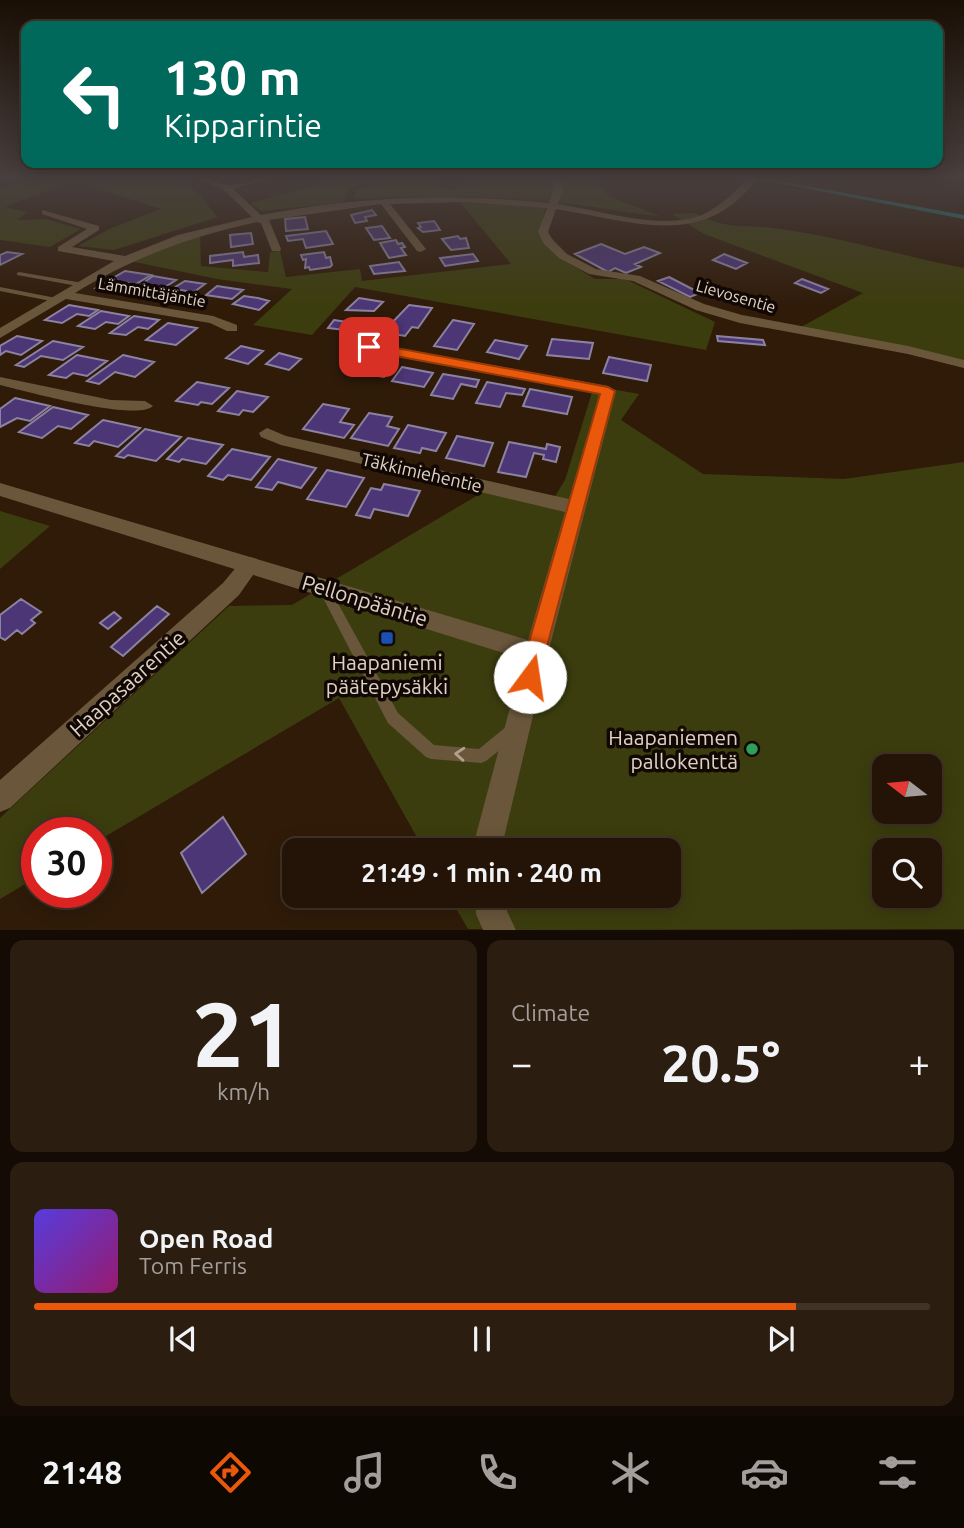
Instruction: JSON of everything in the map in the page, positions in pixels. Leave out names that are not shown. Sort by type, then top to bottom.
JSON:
[{"type":"street","points":[[68,219],[95,228],[62,249],[125,259]]},
{"type":"street","points":[[0,334],[125,259],[162,244],[265,219]]},
{"type":"street","points":[[398,219],[421,249]]},
{"type":"street","name":"Lievosentie","points":[[547,219],[543,232],[548,242],[563,256],[593,272],[636,278],[700,307],[740,319],[908,350],[964,364]]},
{"type":"street","points":[[636,219],[672,222],[699,219]]},
{"type":"street","points":[[262,220],[276,250]]},
{"type":"street","name":"Lämmittäjäntie","points":[[61,298],[213,320],[232,328]]},
{"type":"street","points":[[349,347],[369,347],[608,391],[536,653],[490,838]]},
{"type":"street","points":[[0,381],[111,405],[145,405]]},
{"type":"street","name":"Täkkimiehentie","points":[[267,433],[281,440],[577,508]]},
{"type":"street","name":"Pellonpääntie","points":[[0,489],[536,653]]},
{"type":"street","name":"Haapasaarentie","points":[[0,798],[231,589],[250,565]]},
{"type":"street","points":[[492,908],[500,929]]},
{"type":"lane","points":[[19,274],[83,285]]},
{"type":"lane","points":[[0,289],[61,298]]},
{"type":"lane","points":[[324,588],[393,718],[431,752],[481,756],[518,727]]},
{"type":"shaded area","points":[[0,219],[47,219],[81,229],[50,247],[0,240]]},
{"type":"shaded area","points":[[134,219],[210,219],[114,250],[78,246]]},
{"type":"shaded area","points":[[474,219],[543,219],[539,232],[559,257],[595,279],[625,279],[715,322],[706,350],[355,287],[312,335],[253,325],[292,289],[217,279],[130,261],[148,252],[200,236],[201,266],[268,272],[270,252],[280,251],[286,277],[360,269],[362,281],[511,264]]},
{"type":"shaded area","points":[[681,219],[710,219],[725,224],[821,236],[964,268],[964,368],[801,327],[863,293],[704,234]]},
{"type":"shaded area","points":[[594,386],[639,394],[621,420],[703,474],[844,479],[964,462],[964,929],[516,930],[507,911],[484,929],[468,929],[456,908],[681,908],[681,838],[417,838],[339,698],[112,833],[112,817],[21,817],[21,887],[0,899],[0,818],[229,606],[292,605],[495,485],[554,498],[565,480]]},
{"type":"shaded area","points":[[0,511],[50,526],[0,569]]},
{"type":"building","points":[[285,219],[306,219],[308,229],[286,231]]},
{"type":"building","points":[[353,219],[367,221],[355,223]]},
{"type":"building","points":[[434,221],[440,230],[423,232],[418,228],[421,227],[418,223]]},
{"type":"building","points":[[382,226],[390,238],[374,240],[366,228]]},
{"type":"building","points":[[326,231],[333,244],[306,248],[303,239],[288,241],[286,236]]},
{"type":"building","points":[[251,233],[253,244],[231,247],[230,235]]},
{"type":"building","points":[[458,236],[460,239],[466,238],[469,248],[451,250],[442,239]]},
{"type":"building","points":[[396,240],[405,247],[401,248],[406,255],[389,258],[380,243]]},
{"type":"building","points":[[601,244],[625,254],[644,247],[660,253],[635,264],[641,267],[626,273],[615,268],[608,272],[575,254]]},
{"type":"building","points":[[7,252],[22,254],[0,265],[0,255]]},
{"type":"building","points":[[243,252],[244,257],[258,255],[259,263],[233,266],[233,260],[210,263],[210,256]]},
{"type":"building","points":[[324,252],[326,258],[330,257],[330,267],[310,270],[309,267],[305,268],[306,259],[303,260],[301,255]]},
{"type":"building","points":[[473,254],[478,261],[445,266],[440,258]]},
{"type":"building","points":[[724,254],[747,263],[736,269],[713,260]]},
{"type":"building","points":[[399,262],[405,271],[374,274],[370,266]]},
{"type":"building","points":[[125,271],[151,275],[136,284],[121,282],[108,290],[96,288]]},
{"type":"building","points":[[153,276],[176,280],[162,289],[139,286]]},
{"type":"building","points":[[669,277],[700,293],[690,297],[658,281]]},
{"type":"building","points":[[802,279],[828,289],[821,293],[795,283]]},
{"type":"building","points":[[185,281],[205,284],[194,292],[172,289]]},
{"type":"building","points":[[217,286],[243,290],[232,299],[206,295]]},
{"type":"building","points":[[244,296],[269,301],[259,310],[233,304]]},
{"type":"building","points":[[359,298],[383,302],[374,311],[346,310]]},
{"type":"building","points":[[69,305],[98,310],[89,316],[77,314],[62,323],[45,320]]},
{"type":"building","points":[[409,305],[432,308],[418,328],[412,327],[405,336],[383,332]]},
{"type":"building","points":[[101,311],[129,316],[118,324],[106,322],[95,329],[78,326]]},
{"type":"building","points":[[134,316],[159,320],[148,329],[138,327],[126,335],[110,333]]},
{"type":"building","points":[[334,320],[359,324],[353,331],[328,328]]},
{"type":"building","points":[[453,320],[474,324],[457,350],[434,346]]},
{"type":"building","points":[[168,323],[197,328],[176,345],[146,340]]},
{"type":"building","points":[[17,336],[42,341],[21,355],[6,351],[0,355],[0,346]]},
{"type":"building","points":[[717,336],[763,340],[765,345],[718,341]]},
{"type":"building","points":[[552,339],[593,343],[589,359],[547,355]]},
{"type":"building","points":[[495,340],[527,346],[519,359],[487,352]]},
{"type":"building","points":[[53,341],[83,347],[63,360],[41,356],[24,367],[16,365]]},
{"type":"building","points":[[241,346],[263,351],[248,364],[226,358]]},
{"type":"building","points":[[279,353],[301,359],[289,370],[266,364]]},
{"type":"building","points":[[77,355],[107,361],[87,376],[73,373],[66,378],[49,375]]},
{"type":"building","points":[[123,355],[154,362],[135,377],[115,372],[99,384],[87,381]]},
{"type":"building","points":[[609,357],[651,365],[647,381],[603,373]]},
{"type":"building","points":[[363,358],[394,364],[384,377],[353,372]]},
{"type":"building","points":[[402,367],[433,373],[424,387],[392,381]]},
{"type":"building","points":[[443,374],[479,380],[476,387],[461,384],[453,399],[431,395]]},
{"type":"building","points":[[197,382],[229,388],[212,404],[201,402],[198,405],[176,401]]},
{"type":"building","points":[[487,382],[525,389],[522,395],[506,393],[500,407],[476,403]]},
{"type":"building","points":[[530,389],[572,397],[567,414],[523,406]]},
{"type":"building","points":[[237,391],[268,397],[253,412],[243,410],[239,415],[218,411]]},
{"type":"building","points":[[15,398],[50,406],[30,421],[17,418],[0,427],[0,409]]},
{"type":"building","points":[[323,404],[349,409],[340,422],[354,425],[344,438],[303,429]]},
{"type":"building","points":[[53,407],[88,415],[71,429],[58,426],[42,438],[19,432]]},
{"type":"building","points":[[369,413],[392,417],[387,426],[399,429],[388,446],[351,438]]},
{"type":"building","points":[[103,420],[140,428],[118,447],[94,441],[89,446],[75,443]]},
{"type":"building","points":[[408,425],[446,433],[436,451],[422,448],[420,453],[394,448]]},
{"type":"building","points":[[145,429],[181,437],[156,461],[128,455],[124,458],[116,456]]},
{"type":"building","points":[[457,436],[493,443],[484,466],[446,458]]},
{"type":"building","points":[[188,438],[223,445],[206,464],[167,459]]},
{"type":"building","points":[[509,442],[546,449],[547,444],[560,447],[556,462],[543,459],[544,455],[534,453],[526,477],[498,472]]},
{"type":"building","points":[[232,449],[270,457],[251,480],[228,475],[223,480],[208,476]]},
{"type":"building","points":[[278,459],[316,468],[301,488],[278,482],[272,490],[256,487]]},
{"type":"building","points":[[327,470],[364,478],[346,507],[307,499]]},
{"type":"building","points":[[384,484],[420,491],[408,516],[374,509],[370,518],[356,515],[371,488],[381,490]]},
{"type":"building","points":[[21,599],[41,612],[31,620],[35,623],[22,634],[17,630],[5,640],[0,637],[0,615]]},
{"type":"building","points":[[157,606],[169,614],[123,656],[111,647]]},
{"type":"building","points":[[114,612],[121,618],[108,629],[100,623]]},
{"type":"building","points":[[223,817],[246,854],[202,893],[181,853]]},
{"type":"place","name":"Haapaniemi päätepysäkki","points":[[387,638]]},
{"type":"place","name":"Haapaniemen pallokenttä","points":[[752,749]]},
{"type":"route","points":[[369,347],[608,391],[530,677]]}]
